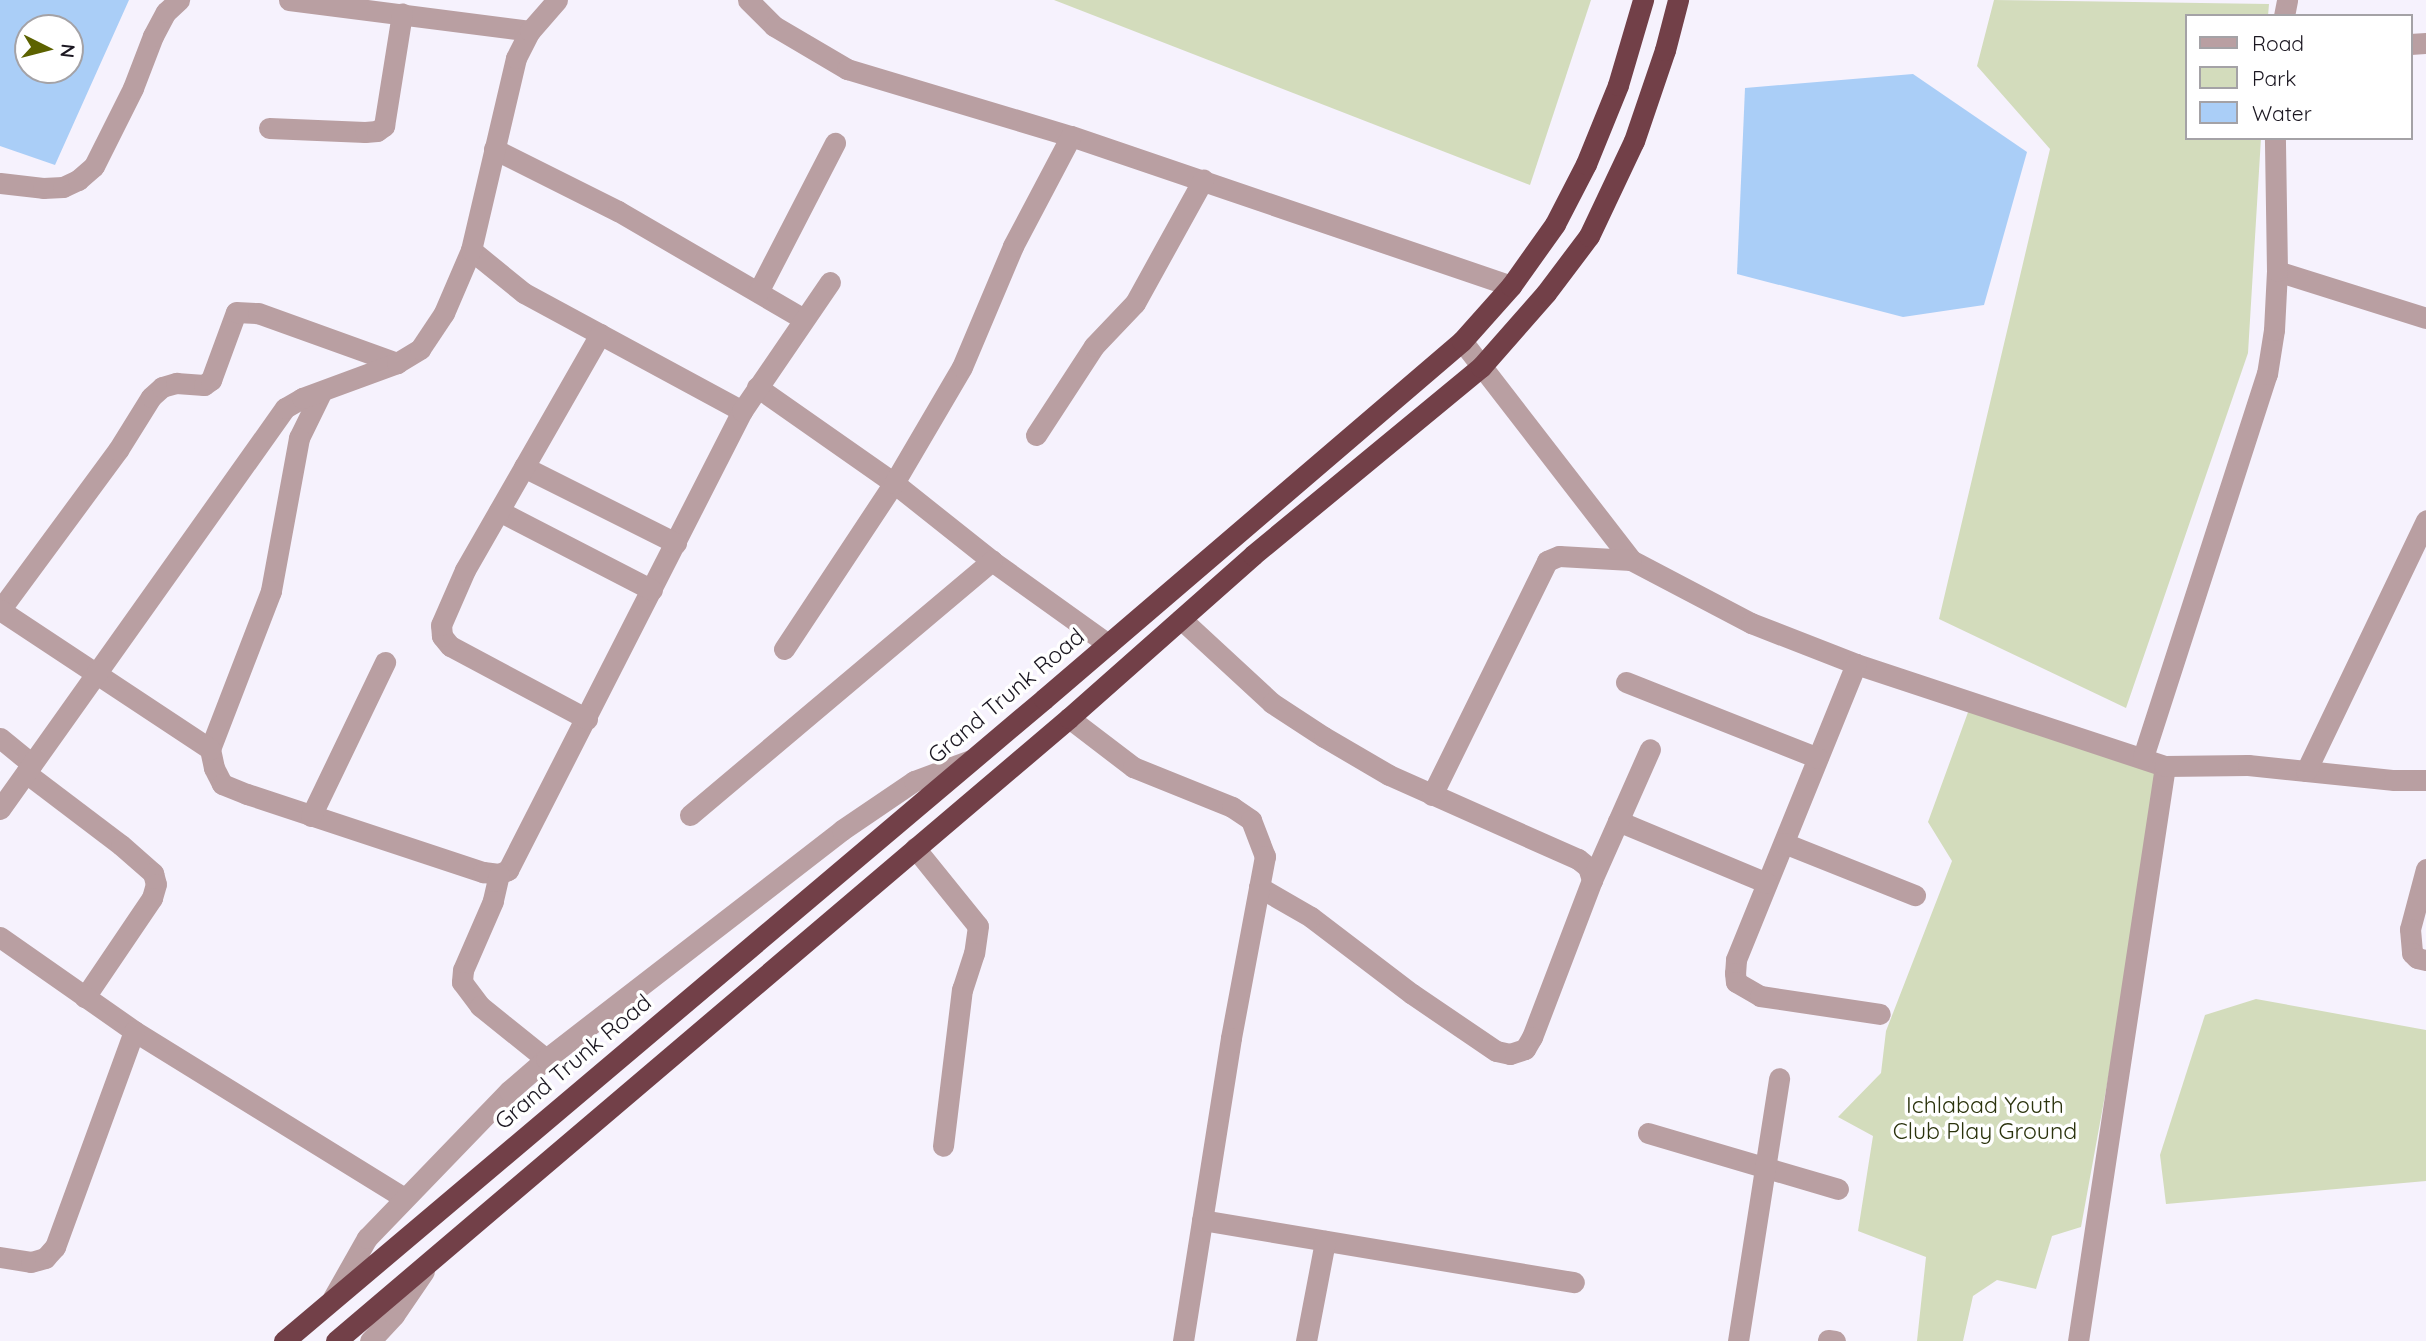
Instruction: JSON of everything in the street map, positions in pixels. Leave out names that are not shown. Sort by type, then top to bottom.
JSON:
[{"type":"highway","name":"Grand Trunk Road","points":[[284,1341],[972,760],[1462,341],[1511,285],[1555,224],[1586,164],[1618,85],[1643,0]]},
{"type":"highway","points":[[336,1341],[1069,718],[1253,555],[1481,367],[1546,293],[1589,236],[1634,141],[1665,50],[1678,0]]},
{"type":"street","points":[[0,183],[43,188],[63,187],[78,180],[94,166],[133,88],[153,36],[166,12],[178,0]]},
{"type":"street","points":[[289,0],[530,31]]},
{"type":"street","points":[[0,809],[285,408],[302,398],[397,363],[420,349],[444,313],[471,250],[516,58],[530,31],[557,0]]},
{"type":"street","points":[[748,0],[774,26],[847,69],[1071,136],[1511,285]]},
{"type":"street","points":[[269,128],[365,132],[377,131],[384,126],[402,13]]},
{"type":"street","points":[[784,649],[894,482],[962,367],[1013,246],[1071,136]]},
{"type":"street","points":[[2143,757],[2267,374],[2274,330],[2277,271],[2275,140]]},
{"type":"street","points":[[758,292],[835,143]]},
{"type":"street","points":[[494,149],[618,211],[802,318]]},
{"type":"street","points":[[1036,435],[1094,346],[1135,303],[1203,180]]},
{"type":"street","points":[[471,250],[524,293],[742,411]]},
{"type":"street","points":[[2277,271],[2426,318]]},
{"type":"street","points":[[321,393],[299,438],[271,591],[210,749],[214,768],[222,784],[483,872],[499,874],[508,870],[742,411],[802,318],[830,282]]},
{"type":"street","points":[[210,749],[0,610],[118,450],[151,397],[162,387],[176,383],[204,385],[211,380],[236,312],[258,313],[397,363]]},
{"type":"street","points":[[587,719],[450,646],[442,636],[441,625],[465,570],[600,334]]},
{"type":"street","points":[[1462,341],[1631,560],[1751,623],[1856,664],[2165,765],[2248,765],[2394,780],[2426,780]]},
{"type":"street","points":[[757,387],[894,482],[992,561],[1108,643]]},
{"type":"street","points":[[524,467],[676,543]]},
{"type":"street","points":[[499,512],[652,590]]},
{"type":"street","points":[[2306,771],[2426,520]]},
{"type":"street","points":[[1432,794],[1547,561],[1559,556],[1631,560]]},
{"type":"street","points":[[690,815],[992,561]]},
{"type":"street","points":[[1181,619],[1272,703],[1378,769],[1578,859],[1588,867],[1591,880]]},
{"type":"street","points":[[311,816],[385,662]]},
{"type":"street","points":[[1856,664],[1736,960],[1737,982],[1760,996],[1880,1014]]},
{"type":"street","points":[[1626,682],[1818,758]]},
{"type":"street","points":[[1069,718],[1133,767],[1232,807],[1251,820],[1265,856],[1183,1341]]},
{"type":"street","points":[[0,738],[29,768],[153,873],[156,884],[152,898],[85,997]]},
{"type":"street","points":[[1259,887],[1311,916],[1412,993],[1496,1051],[1510,1054],[1525,1049],[1532,1037],[1591,880],[1650,749]]},
{"type":"street","points":[[333,1298],[367,1238],[509,1091],[546,1059],[842,830],[914,781],[972,760]]},
{"type":"street","points":[[2078,1341],[2165,765]]},
{"type":"street","points":[[1618,821],[1767,883]]},
{"type":"street","points":[[1784,843],[1915,895]]},
{"type":"street","points":[[915,848],[978,926],[974,953],[962,989],[943,1146]]},
{"type":"street","points":[[2426,869],[2410,929],[2412,953],[2417,958],[2426,960]]},
{"type":"street","points":[[499,874],[493,901],[463,970],[462,982],[480,1006],[546,1059]]},
{"type":"street","points":[[0,938],[134,1031],[404,1198]]},
{"type":"street","points":[[0,1256],[31,1262],[45,1258],[55,1247],[134,1031]]},
{"type":"street","points":[[1738,1341],[1779,1078]]},
{"type":"street","points":[[1648,1133],[1838,1189]]},
{"type":"street","points":[[1202,1220],[1574,1282]]},
{"type":"street","points":[[1306,1341],[1325,1241]]},
{"type":"street","points":[[370,1341],[394,1315],[433,1258]]},
{"type":"green space","points":[[1054,0],[1591,0],[1530,185]]},
{"type":"green space","points":[[1994,0],[2269,4],[2268,14],[2184,14],[2184,140],[2261,140],[2248,353],[2126,708],[1939,619],[2050,149],[1977,66]]},
{"type":"green space","name":"Ichlabad Youth Club Play Ground","points":[[1971,704],[2165,766],[2081,1227],[2052,1236],[2036,1289],[1997,1280],[1973,1296],[1963,1341],[1917,1341],[1926,1257],[1858,1231],[1873,1136],[1838,1117],[1881,1073],[1886,1031],[1952,861],[1928,822]]},
{"type":"green space","points":[[2256,999],[2426,1030],[2426,1181],[2166,1204],[2160,1155],[2205,1015]]},
{"type":"water","points":[[0,0],[129,0],[55,165],[0,146]]},
{"type":"water","points":[[1913,74],[2027,152],[1984,305],[1903,317],[1737,274],[1745,88]]}]
